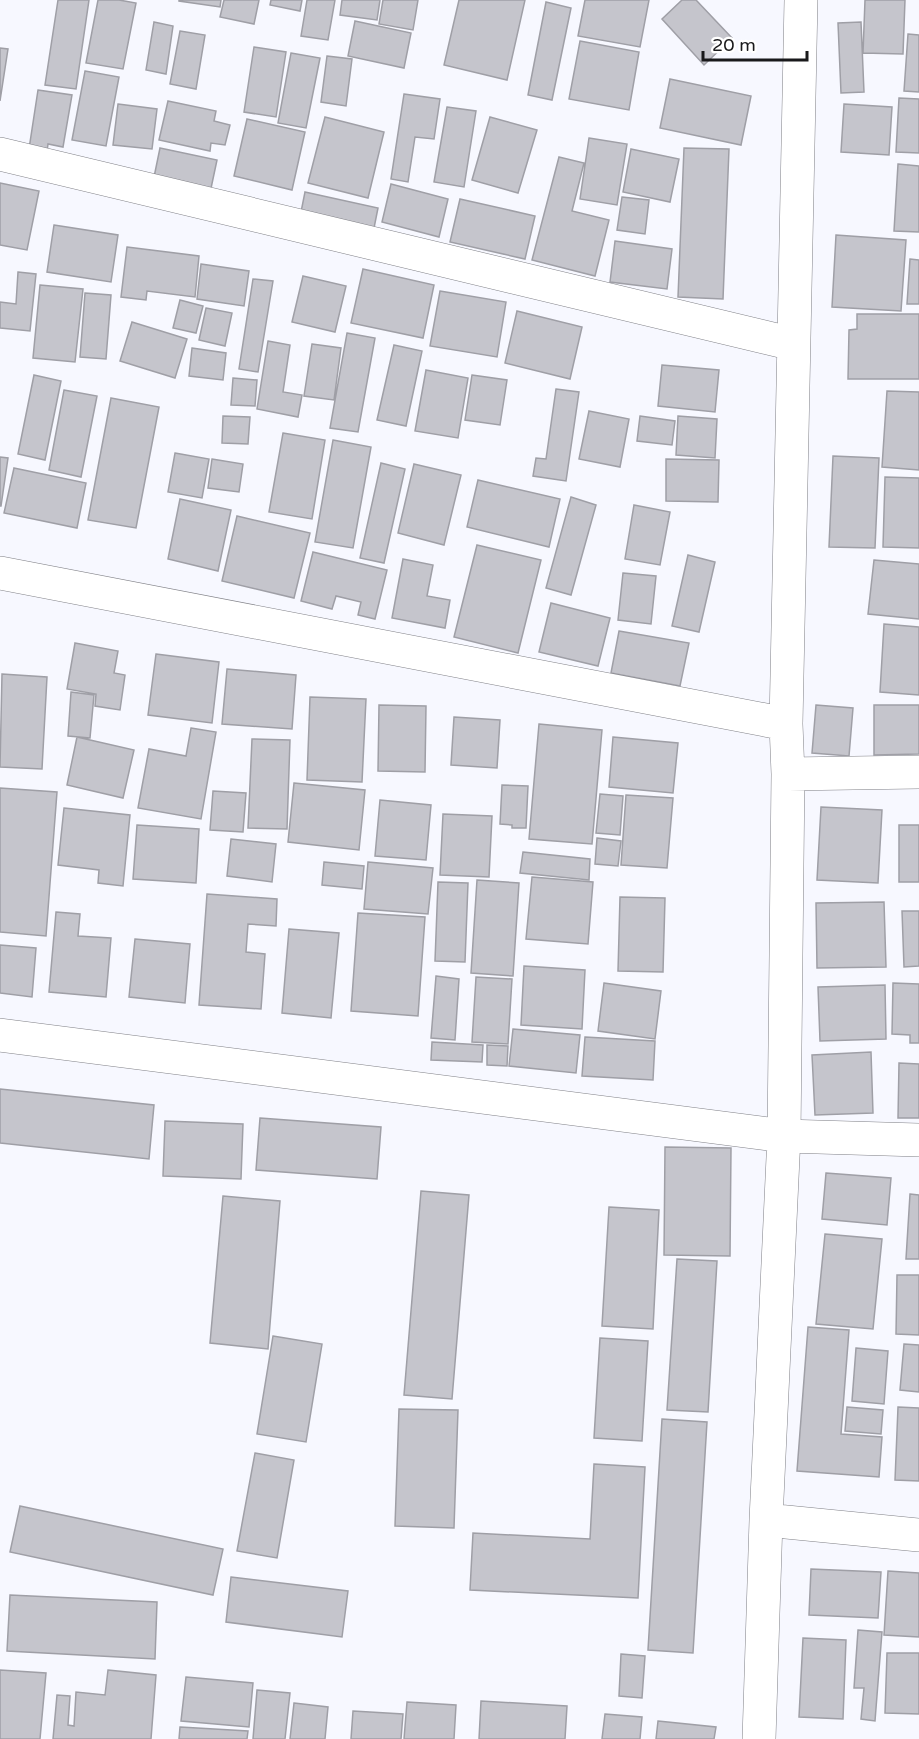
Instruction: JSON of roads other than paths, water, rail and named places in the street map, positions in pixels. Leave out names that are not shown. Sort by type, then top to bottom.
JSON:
[{"type":"street","points":[[759,1739],[766,1520],[784,1136],[788,774],[786,724],[801,0]]},
{"type":"street","points":[[0,154],[793,344]]},
{"type":"street","points":[[0,573],[786,724]]},
{"type":"street","points":[[788,774],[919,772]]},
{"type":"street","points":[[0,1035],[784,1136],[919,1140]]},
{"type":"street","points":[[766,1520],[919,1535]]}]
